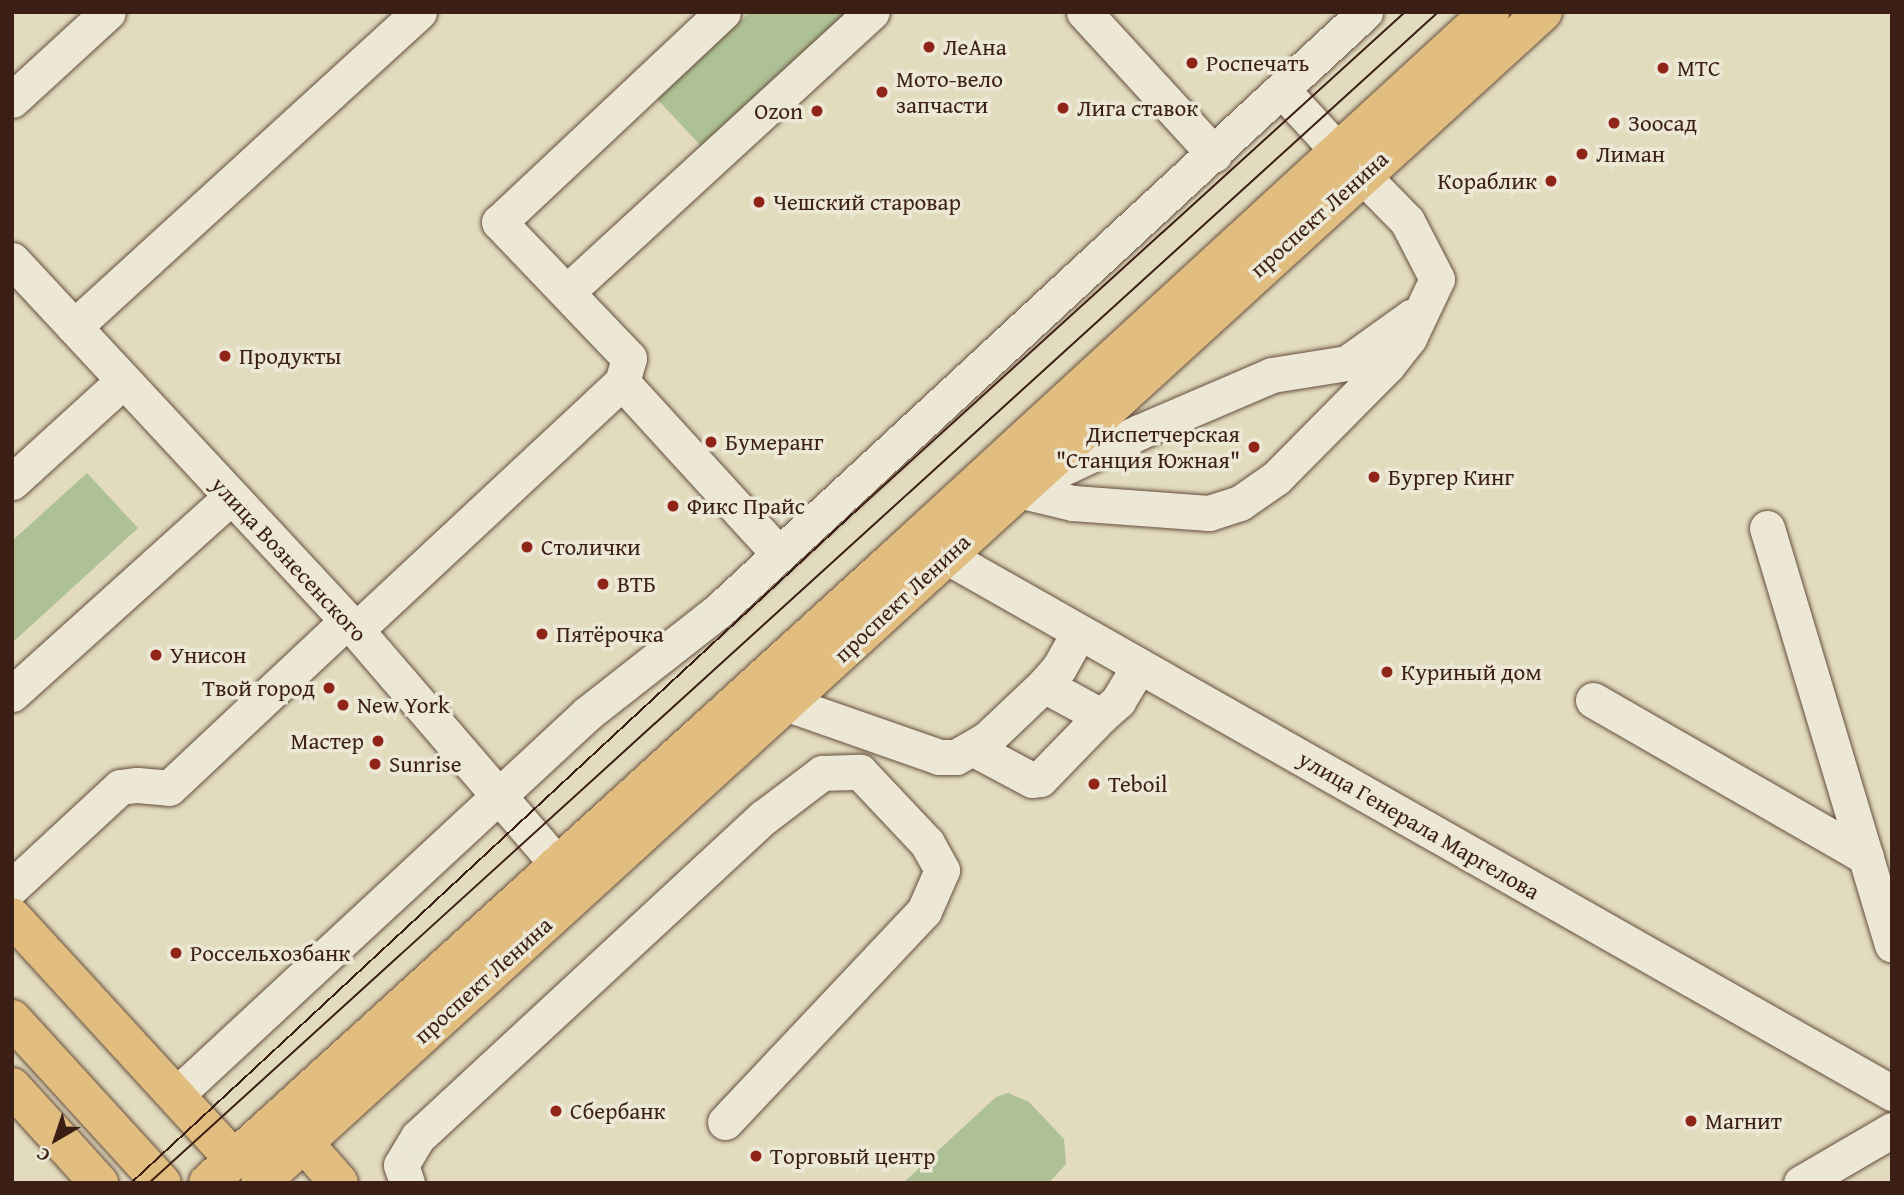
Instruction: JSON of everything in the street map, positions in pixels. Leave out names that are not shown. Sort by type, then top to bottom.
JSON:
[{"type":"main road","name":"проспект Ленина","points":[[229,1175],[304,1143],[788,704],[931,547],[1018,490],[1350,163],[1490,12]]},
{"type":"main road","name":"проспект Ленина","points":[[229,1175],[558,864],[931,547],[1350,163],[1543,12]]},
{"type":"main road","points":[[12,917],[176,1095],[229,1175]]},
{"type":"main road","points":[[12,1019],[162,1183]]},
{"type":"main road","points":[[12,1087],[99,1183]]},
{"type":"main road","points":[[304,1143],[339,1183]]},
{"type":"street","points":[[12,100],[108,12]]},
{"type":"street","points":[[74,327],[419,12]]},
{"type":"street","points":[[12,887],[120,788],[137,785],[169,788],[622,382],[629,358],[499,222],[723,12]]},
{"type":"street","points":[[567,292],[873,12]]},
{"type":"street","points":[[1084,12],[1214,154]]},
{"type":"street","points":[[176,1095],[588,713],[718,611],[1365,12]]},
{"type":"street","points":[[1018,490],[1073,503],[1209,513],[1240,503],[1276,478],[1387,366],[1409,338],[1428,304],[1437,279],[1407,221],[1282,90]]},
{"type":"street","name":"улица Вознесенского","points":[[12,260],[352,626],[558,864]]},
{"type":"street","points":[[1018,490],[1139,432],[1272,375],[1348,363],[1428,304]]},
{"type":"street","points":[[12,482],[123,381]]},
{"type":"street","points":[[622,382],[779,554]]},
{"type":"street","points":[[12,695],[231,497]]},
{"type":"street","points":[[1767,528],[1892,945]]},
{"type":"street","name":"улица Генерала Маргелова","points":[[931,547],[1139,666],[1886,1079]]},
{"type":"street","points":[[788,704],[939,757],[956,757],[974,749],[1044,685],[1059,668],[1079,632]]},
{"type":"street","points":[[974,749],[1032,779],[1040,779],[1118,701],[1139,666]]},
{"type":"street","points":[[1044,685],[1101,716]]},
{"type":"street","points":[[1593,700],[1866,857]]},
{"type":"street","points":[[860,772],[874,735]]},
{"type":"street","points":[[407,1183],[401,1166],[418,1137],[764,817],[822,773],[860,772],[927,843],[942,870],[923,911],[725,1122]]},
{"type":"street","points":[[1801,1183],[1892,1130]]},
{"type":"green space","points":[[750,12],[847,12],[702,147],[657,99]]},
{"type":"green space","points":[[87,473],[138,528],[12,643],[12,541]]},
{"type":"green space","points":[[1008,1093],[1029,1102],[1064,1139],[1066,1164],[1049,1183],[903,1183],[996,1097]]},
{"type":"tram line","points":[[131,1183],[859,508],[1405,12]]},
{"type":"tram line","points":[[149,1183],[1438,12]]},
{"type":"place","name":"ЛеАна","points":[[929,47]]},
{"type":"place","name":"Роспечать","points":[[1192,63]]},
{"type":"place","name":"МТС","points":[[1663,68]]},
{"type":"place","name":"Мото-вело запчасти","points":[[882,92]]},
{"type":"place","name":"Лига ставок","points":[[1063,108]]},
{"type":"place","name":"Ozon","points":[[817,111]]},
{"type":"place","name":"Зоосад","points":[[1614,123]]},
{"type":"place","name":"Лиман","points":[[1582,154]]},
{"type":"place","name":"Кораблик","points":[[1551,181]]},
{"type":"place","name":"Чешский старовар","points":[[759,202]]},
{"type":"place","name":"Продукты","points":[[225,356]]},
{"type":"place","name":"Бумеранг","points":[[711,442]]},
{"type":"place","name":"Диспетчерская \"Станция Южная\"","points":[[1254,447]]},
{"type":"place","name":"Бургер Кинг","points":[[1374,477]]},
{"type":"place","name":"Фикс Прайс","points":[[673,506]]},
{"type":"place","name":"Столички","points":[[527,547]]},
{"type":"place","name":"ВТБ","points":[[603,584]]},
{"type":"place","name":"Пятёрочка","points":[[542,634]]},
{"type":"place","name":"Унисон","points":[[156,655]]},
{"type":"place","name":"Куриный дом","points":[[1387,672]]},
{"type":"place","name":"Твой город","points":[[329,688]]},
{"type":"place","name":"New York","points":[[343,705]]},
{"type":"place","name":"Мастер","points":[[378,741]]},
{"type":"place","name":"Sunrise","points":[[375,764]]},
{"type":"place","name":"Teboil","points":[[1094,784]]},
{"type":"place","name":"Россельхозбанк","points":[[176,953]]},
{"type":"place","name":"Сбербанк","points":[[556,1111]]},
{"type":"place","name":"Магнит","points":[[1691,1121]]},
{"type":"place","name":"Торговый центр","points":[[756,1156]]}]
